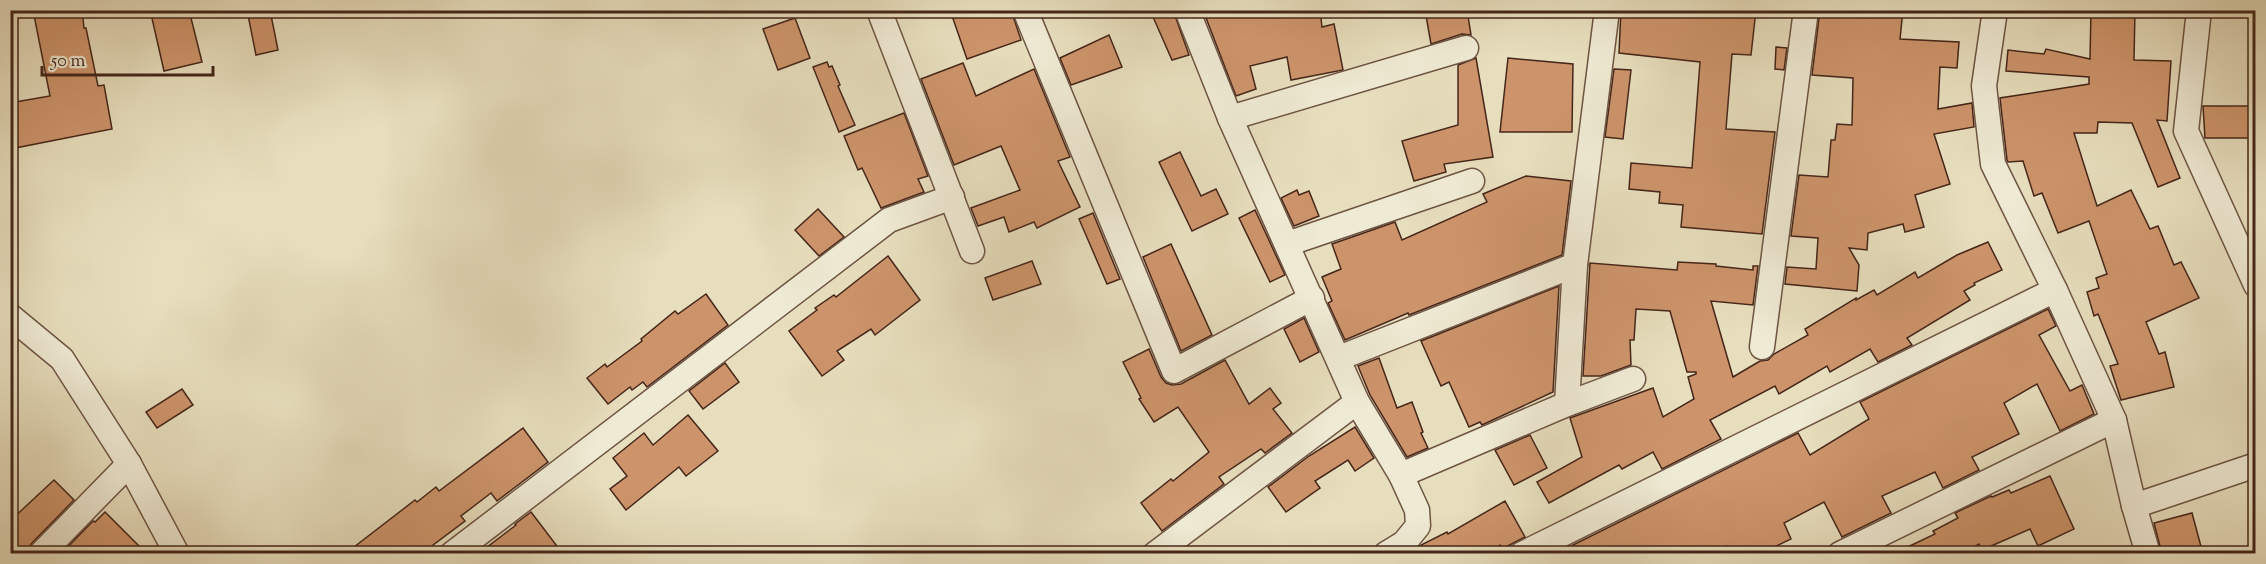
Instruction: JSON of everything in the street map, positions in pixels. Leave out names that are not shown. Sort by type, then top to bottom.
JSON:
[{"type":"street","points":[[879,10],[972,250]]},
{"type":"street","points":[[1025,10],[1174,371],[1312,298]]},
{"type":"street","points":[[1187,10],[1230,118],[1358,402],[1401,476],[1417,510],[1418,526],[1404,543],[1386,554]]},
{"type":"street","points":[[1567,404],[1575,265],[1607,10]]},
{"type":"street","points":[[1762,347],[1806,10]]},
{"type":"street","points":[[1995,10],[1984,86],[1993,164],[2055,290],[2114,420],[2148,554]]},
{"type":"street","points":[[2199,10],[2186,131],[2256,285]]},
{"type":"street","points":[[1230,118],[1466,48]]},
{"type":"street","points":[[1287,244],[1472,181]]},
{"type":"street","points":[[452,554],[889,220],[952,197]]},
{"type":"street","points":[[1339,358],[1575,265]]},
{"type":"street","points":[[1522,554],[2055,290]]},
{"type":"street","points":[[10,316],[62,359],[129,464],[177,554]]},
{"type":"street","points":[[1401,476],[1567,404],[1633,379]]},
{"type":"street","points":[[1155,554],[1358,402]]},
{"type":"street","points":[[1840,554],[2114,420]]},
{"type":"street","points":[[41,554],[129,464]]},
{"type":"street","points":[[2134,506],[2256,465]]},
{"type":"building","points":[[33,10],[82,10],[98,86],[104,85],[112,129],[15,148],[10,125],[10,103],[50,96]]},
{"type":"building","points":[[167,10],[189,10],[202,62],[164,71],[151,14]]},
{"type":"building","points":[[247,10],[270,10],[278,50],[256,55]]},
{"type":"building","points":[[950,10],[991,10],[992,16],[1011,10],[1021,40],[967,59]]},
{"type":"building","points":[[1150,10],[1173,10],[1189,55],[1172,60]]},
{"type":"building","points":[[1203,10],[1320,10],[1322,27],[1334,24],[1343,70],[1291,80],[1287,57],[1250,66],[1256,89],[1236,96]]},
{"type":"building","points":[[1425,10],[1467,10],[1471,35],[1462,34],[1431,44]]},
{"type":"building","points":[[1621,10],[1756,10],[1751,55],[1732,54],[1726,129],[1775,132],[1762,234],[1681,227],[1683,205],[1659,203],[1660,192],[1629,189],[1631,163],[1692,168],[1700,62],[1619,53]]},
{"type":"building","points":[[1820,10],[1885,16],[1885,10],[1903,10],[1900,39],[1959,42],[1957,68],[1940,67],[1938,109],[1972,103],[1974,127],[1934,134],[1950,184],[1915,195],[1924,227],[1905,232],[1903,224],[1868,233],[1867,250],[1849,248],[1859,265],[1857,291],[1785,284],[1787,267],[1816,269],[1818,238],[1791,236],[1799,175],[1828,177],[1831,140],[1835,140],[1837,124],[1852,125],[1853,78],[1812,75]]},
{"type":"building","points":[[2091,10],[2135,10],[2134,60],[2171,61],[2167,121],[2157,120],[2180,178],[2158,187],[2132,123],[2098,122],[2097,133],[2074,133],[2097,206],[2131,190],[2150,229],[2158,226],[2174,265],[2181,262],[2199,298],[2146,322],[2159,354],[2165,352],[2174,387],[2121,400],[2110,366],[2118,364],[2098,314],[2094,316],[2087,292],[2099,288],[2096,278],[2107,274],[2089,221],[2058,233],[2042,193],[2034,196],[2023,161],[2008,162],[2007,160],[2000,98],[2089,84],[2089,77],[2006,71],[2008,50],[2044,54],[2046,49],[2090,59]]},
{"type":"building","points":[[795,18],[810,58],[778,70],[763,29]]},
{"type":"building","points":[[1109,35],[1122,67],[1071,85],[1060,58]]},
{"type":"building","points":[[1776,47],[1787,48],[1784,70],[1775,69]]},
{"type":"building","points":[[1476,58],[1493,157],[1444,164],[1446,172],[1414,181],[1402,141],[1458,125],[1458,65]]},
{"type":"building","points":[[1508,58],[1573,64],[1572,132],[1500,132]]},
{"type":"building","points":[[827,62],[829,67],[832,66],[855,125],[839,132],[813,67]]},
{"type":"building","points":[[963,63],[976,96],[1034,69],[1070,157],[1058,161],[1080,207],[1037,228],[1034,222],[1009,232],[1004,217],[978,226],[971,208],[1020,190],[1001,146],[954,165],[921,79]]},
{"type":"building","points":[[1614,69],[1631,70],[1623,139],[1605,137]]},
{"type":"building","points":[[2203,106],[2256,106],[2256,138],[2205,138]]},
{"type":"building","points":[[904,113],[928,176],[918,179],[924,192],[881,208],[862,168],[858,170],[844,136]]},
{"type":"building","points":[[1180,152],[1201,196],[1216,189],[1228,214],[1192,231],[1159,162]]},
{"type":"building","points":[[1526,176],[1571,181],[1562,255],[1409,315],[1408,313],[1345,340],[1328,303],[1332,301],[1322,277],[1341,269],[1332,244],[1395,222],[1402,240],[1487,202],[1483,194]]},
{"type":"building","points":[[1297,190],[1299,195],[1309,191],[1319,216],[1294,226],[1281,198]]},
{"type":"building","points":[[818,209],[844,237],[819,256],[795,230]]},
{"type":"building","points":[[1255,210],[1285,275],[1270,282],[1239,218]]},
{"type":"building","points":[[1093,213],[1120,279],[1107,284],[1079,219]]},
{"type":"building","points":[[1988,242],[2002,270],[1974,283],[1975,285],[1964,291],[1970,300],[1907,338],[1912,345],[1878,362],[1870,349],[1830,372],[1827,366],[1779,394],[1775,386],[1710,420],[1721,439],[1662,469],[1653,452],[1622,469],[1619,465],[1549,503],[1537,482],[1582,457],[1570,418],[1653,388],[1663,417],[1694,399],[1688,377],[1696,372],[1687,372],[1670,311],[1636,309],[1634,340],[1630,340],[1631,365],[1601,376],[1583,376],[1590,263],[1677,270],[1678,262],[1716,264],[1716,266],[1753,270],[1753,266],[1758,266],[1753,305],[1711,301],[1733,377],[1760,361],[1768,360],[1774,354],[1808,335],[1805,329],[1856,298],[1856,300],[1874,290],[1877,295],[1915,272],[1918,278],[1957,255]]},
{"type":"building","points":[[1171,244],[1212,335],[1181,351],[1143,257]]},
{"type":"building","points":[[888,256],[920,300],[875,335],[871,329],[837,351],[844,360],[822,376],[789,331],[817,310],[815,308],[834,295],[836,297]]},
{"type":"building","points":[[1032,261],[1041,284],[993,300],[985,278]]},
{"type":"building","points":[[1559,286],[1553,392],[1482,425],[1480,422],[1469,427],[1449,382],[1441,386],[1421,341]]},
{"type":"building","points":[[706,294],[728,325],[647,387],[643,382],[632,390],[630,387],[608,404],[587,378],[605,364],[607,367],[642,341],[641,339],[675,311],[678,314]]},
{"type":"building","points":[[2048,309],[2056,326],[2039,335],[2070,391],[2082,385],[2094,414],[2060,431],[2037,384],[2004,403],[2019,434],[1972,457],[1979,470],[1943,488],[1935,472],[1882,496],[1891,513],[1842,537],[1824,502],[1784,523],[1791,539],[1760,554],[1729,554],[1726,546],[1710,554],[1555,554],[1798,433],[1810,455],[1869,419],[1860,402]]},
{"type":"building","points":[[1304,318],[1319,352],[1300,362],[1284,329]]},
{"type":"building","points":[[1149,349],[1161,377],[1166,383],[1172,385],[1181,384],[1225,360],[1249,404],[1270,388],[1281,403],[1273,409],[1292,433],[1265,453],[1261,449],[1219,477],[1224,484],[1162,531],[1141,503],[1209,452],[1178,407],[1154,422],[1139,399],[1141,398],[1123,362]]},
{"type":"building","points":[[1379,358],[1397,408],[1412,402],[1428,448],[1407,457],[1370,395],[1358,366]]},
{"type":"building","points":[[725,363],[739,382],[703,409],[689,391]]},
{"type":"building","points":[[182,389],[193,405],[157,428],[146,412]]},
{"type":"building","points":[[688,415],[718,451],[686,476],[679,467],[626,510],[610,489],[627,476],[613,458],[644,433],[653,445]]},
{"type":"building","points":[[1355,427],[1374,458],[1355,471],[1348,460],[1315,481],[1320,488],[1286,512],[1268,487],[1309,456]]},
{"type":"building","points":[[523,428],[548,462],[497,501],[491,493],[461,516],[465,521],[421,554],[345,554],[415,500],[417,502],[436,487],[439,491]]},
{"type":"building","points":[[1530,435],[1547,468],[1514,485],[1495,450]]},
{"type":"building","points":[[2050,476],[2074,529],[2038,546],[2030,529],[1982,550],[1979,544],[1961,554],[1893,554],[1935,534],[1933,531],[1958,518],[1955,513],[1991,496],[2009,490],[2011,493]]},
{"type":"building","points":[[54,480],[74,500],[31,544],[27,554],[10,554],[10,521]]},
{"type":"building","points":[[1505,501],[1525,537],[1502,549],[1500,545],[1487,554],[1413,554],[1421,545],[1447,532],[1448,534]]},
{"type":"building","points":[[105,512],[147,554],[61,554],[93,521],[95,522]]},
{"type":"building","points":[[531,512],[563,554],[478,554],[516,525]]},
{"type":"building","points":[[2192,513],[2203,554],[2162,554],[2154,523]]}]
